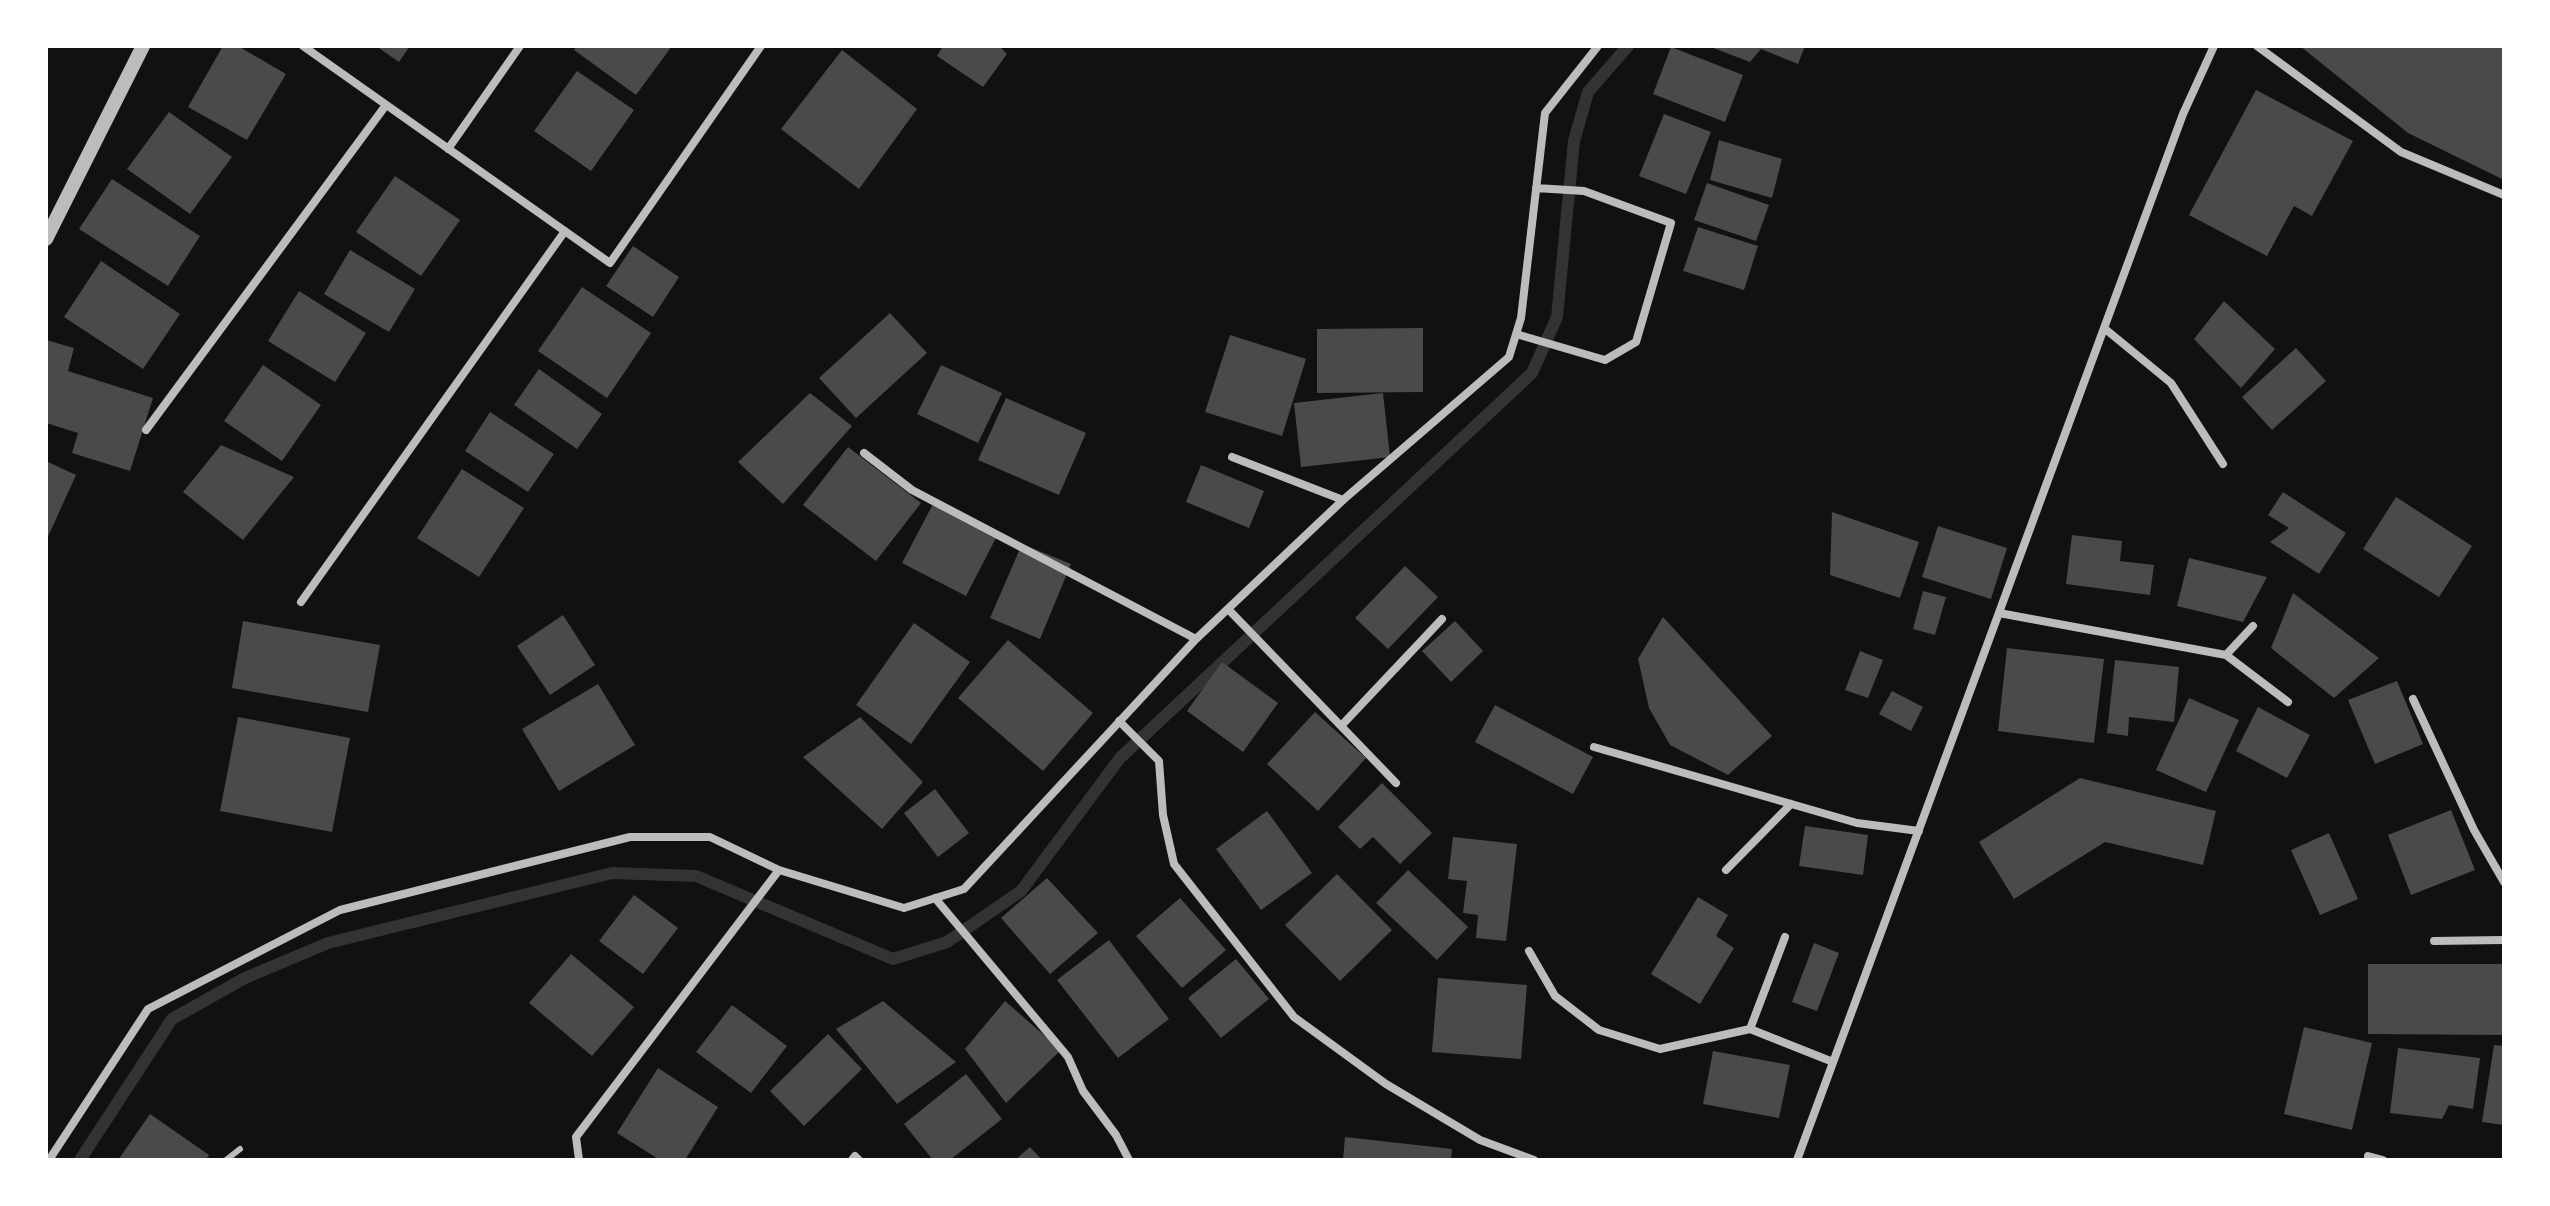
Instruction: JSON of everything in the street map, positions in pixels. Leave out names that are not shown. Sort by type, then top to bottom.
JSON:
[{"type":"street","points":[[46,239],[143,46]]},
{"type":"street","points":[[303,46],[610,263],[761,46]]},
{"type":"street","points":[[448,149],[520,46]]},
{"type":"street","points":[[49,1160],[89,1094],[148,1009],[340,910],[630,837],[710,837],[779,870],[904,908],[964,889],[1196,639],[1230,611],[1343,500],[1509,357],[1517,335],[1539,188],[1545,113],[1598,46]]},
{"type":"street","points":[[1797,1160],[2183,114],[2214,46]]},
{"type":"street","points":[[2257,46],[2401,152],[2504,195]]},
{"type":"street","points":[[146,430],[386,105]]},
{"type":"street","points":[[1517,335],[1605,360],[1636,342],[1671,223],[1584,191],[1539,188]]},
{"type":"street","points":[[301,602],[565,231]]},
{"type":"street","points":[[2104,328],[2171,383],[2223,464]]},
{"type":"street","points":[[864,453],[912,490],[1196,639]]},
{"type":"street","points":[[1232,457],[1343,500]]},
{"type":"street","points":[[1230,611],[1396,783]]},
{"type":"street","points":[[1999,613],[2226,655],[2288,702]]},
{"type":"street","points":[[1341,726],[1442,619]]},
{"type":"street","points":[[2226,655],[2253,626]]},
{"type":"street","points":[[2413,699],[2474,830],[2504,882]]},
{"type":"street","points":[[1120,722],[1159,761],[1163,815],[1174,864],[1294,1017],[1386,1084],[1480,1140],[1534,1160]]},
{"type":"street","points":[[1594,747],[1857,823],[1919,831]]},
{"type":"street","points":[[1726,870],[1791,804]]},
{"type":"street","points":[[579,1160],[576,1137],[779,870]]},
{"type":"street","points":[[935,898],[1068,1057],[1083,1091],[1116,1135],[1129,1160]]},
{"type":"street","points":[[1750,1029],[1785,937]]},
{"type":"street","points":[[2434,941],[2504,940]]},
{"type":"street","points":[[1529,951],[1555,996],[1599,1030],[1660,1049],[1750,1029],[1833,1062]]},
{"type":"street","points":[[852,1160],[855,1156],[859,1160]]},
{"type":"street","points":[[2368,1156],[2383,1160]]},
{"type":"lane","points":[[226,1160],[240,1149]]},
{"type":"building","points":[[223,46],[238,46],[286,74],[247,140],[188,107]]},
{"type":"building","points":[[376,46],[410,46],[399,62]]},
{"type":"building","points":[[577,46],[672,46],[636,95],[574,50]]},
{"type":"building","points":[[943,46],[999,46],[1007,54],[983,87],[937,56]]},
{"type":"building","points":[[1708,46],[1805,46],[1798,64],[1761,49],[1750,62]]},
{"type":"building","points":[[2300,46],[2504,46],[2504,180],[2408,133]]},
{"type":"building","points":[[1671,47],[1743,75],[1725,122],[1653,94]]},
{"type":"building","points":[[842,50],[917,109],[859,189],[781,129]]},
{"type":"building","points":[[577,71],[634,110],[591,171],[534,131]]},
{"type":"building","points":[[2256,90],[2353,141],[2312,216],[2294,206],[2267,256],[2189,215]]},
{"type":"building","points":[[169,112],[232,157],[190,214],[127,169]]},
{"type":"building","points":[[1664,114],[1711,132],[1686,194],[1639,176]]},
{"type":"building","points":[[1719,140],[1782,159],[1772,198],[1710,180]]},
{"type":"building","points":[[395,176],[460,220],[421,276],[356,232]]},
{"type":"building","points":[[112,179],[200,236],[168,286],[79,229]]},
{"type":"building","points":[[1707,183],[1769,205],[1756,241],[1694,220]]},
{"type":"building","points":[[1698,227],[1758,246],[1744,290],[1683,271]]},
{"type":"building","points":[[633,246],[679,277],[653,317],[606,286]]},
{"type":"building","points":[[350,250],[415,289],[389,332],[324,294]]},
{"type":"building","points":[[101,261],[180,314],[143,369],[64,317]]},
{"type":"building","points":[[582,287],[651,333],[607,398],[538,351]]},
{"type":"building","points":[[299,291],[366,333],[335,382],[268,341]]},
{"type":"building","points":[[2224,301],[2275,349],[2241,388],[2194,339]]},
{"type":"building","points":[[890,313],[927,353],[856,418],[819,378]]},
{"type":"building","points":[[1423,328],[1423,392],[1317,393],[1317,329]]},
{"type":"building","points":[[1230,335],[1306,359],[1282,436],[1205,412]]},
{"type":"building","points":[[46,340],[74,348],[68,371],[153,398],[130,471],[72,453],[78,433],[46,423]]},
{"type":"building","points":[[2296,348],[2326,381],[2272,430],[2242,397]]},
{"type":"building","points":[[263,365],[321,405],[282,461],[224,421]]},
{"type":"building","points":[[941,365],[1002,393],[978,443],[917,414]]},
{"type":"building","points":[[539,369],[602,414],[577,449],[514,405]]},
{"type":"building","points":[[810,393],[852,426],[783,504],[738,462]]},
{"type":"building","points":[[1383,393],[1390,457],[1301,467],[1294,403]]},
{"type":"building","points":[[1006,398],[1086,433],[1059,495],[978,460]]},
{"type":"building","points":[[490,412],[554,454],[528,492],[465,451]]},
{"type":"building","points":[[221,445],[294,477],[243,540],[183,492]]},
{"type":"building","points":[[848,447],[921,503],[876,561],[803,505]]},
{"type":"building","points":[[46,461],[76,475],[46,541]]},
{"type":"building","points":[[1201,465],[1264,491],[1249,528],[1186,502]]},
{"type":"building","points":[[462,469],[524,508],[479,577],[417,538]]},
{"type":"building","points":[[2283,492],[2346,533],[2319,574],[2270,542],[2289,528],[2268,515]]},
{"type":"building","points":[[2396,497],[2472,546],[2439,597],[2363,549]]},
{"type":"building","points":[[933,504],[997,536],[966,596],[902,563]]},
{"type":"building","points":[[1832,512],[1919,542],[1900,598],[1830,575]]},
{"type":"building","points":[[1938,526],[2007,548],[1991,599],[1922,577]]},
{"type":"building","points":[[2072,535],[2122,541],[2120,561],[2154,565],[2150,595],[2066,584]]},
{"type":"building","points":[[1022,544],[1071,564],[1040,639],[990,618]]},
{"type":"building","points":[[2189,558],[2267,577],[2243,622],[2177,606]]},
{"type":"building","points":[[1405,566],[1438,597],[1388,649],[1355,618]]},
{"type":"building","points":[[1923,591],[1946,597],[1935,635],[1913,629]]},
{"type":"building","points":[[2293,593],[2379,658],[2334,698],[2271,648]]},
{"type":"building","points":[[563,615],[595,665],[550,695],[517,646]]},
{"type":"building","points":[[1663,617],[1772,736],[1728,775],[1670,745],[1649,708],[1638,659]]},
{"type":"building","points":[[243,621],[380,645],[368,712],[232,688]]},
{"type":"building","points":[[1455,621],[1483,651],[1451,682],[1422,651]]},
{"type":"building","points":[[914,623],[970,662],[911,744],[856,705]]},
{"type":"building","points":[[1008,640],[1093,713],[1043,771],[958,698]]},
{"type":"building","points":[[2007,648],[2104,659],[2094,743],[1998,731]]},
{"type":"building","points":[[1860,651],[1883,660],[1868,698],[1845,690]]},
{"type":"building","points":[[2115,660],[2179,667],[2174,722],[2129,717],[2128,736],[2107,733]]},
{"type":"building","points":[[1222,662],[1278,703],[1243,752],[1187,711]]},
{"type":"building","points":[[2397,681],[2423,744],[2375,764],[2348,700]]},
{"type":"building","points":[[598,684],[635,745],[559,791],[522,729]]},
{"type":"building","points":[[1892,691],[1923,707],[1911,731],[1879,714]]},
{"type":"building","points":[[2189,698],[2239,720],[2206,792],[2156,770]]},
{"type":"building","points":[[1495,705],[1593,757],[1573,794],[1475,742]]},
{"type":"building","points":[[2258,707],[2310,735],[2287,778],[2236,751]]},
{"type":"building","points":[[1315,712],[1366,758],[1318,811],[1267,764]]},
{"type":"building","points":[[238,717],[350,738],[332,832],[220,811]]},
{"type":"building","points":[[860,717],[923,782],[882,829],[803,757]]},
{"type":"building","points":[[2080,778],[2216,811],[2203,865],[2105,842],[2014,899],[1979,842]]},
{"type":"building","points":[[1382,783],[1432,833],[1400,864],[1373,837],[1360,849],[1338,827]]},
{"type":"building","points":[[935,789],[969,833],[938,857],[904,813]]},
{"type":"building","points":[[2451,810],[2475,870],[2411,895],[2388,835]]},
{"type":"building","points":[[1267,811],[1312,873],[1261,910],[1216,849]]},
{"type":"building","points":[[1805,826],[1868,835],[1863,875],[1799,866]]},
{"type":"building","points":[[2329,833],[2358,899],[2320,915],[2291,850]]},
{"type":"building","points":[[1453,837],[1517,844],[1506,941],[1476,938],[1478,915],[1463,913],[1467,881],[1448,879]]},
{"type":"building","points":[[1408,870],[1468,927],[1437,960],[1376,903]]},
{"type":"building","points":[[1337,874],[1392,930],[1340,981],[1285,925]]},
{"type":"building","points":[[1047,878],[1098,933],[1050,974],[1001,918]]},
{"type":"building","points":[[634,895],[678,928],[643,974],[599,941]]},
{"type":"building","points":[[1698,897],[1728,915],[1716,936],[1734,948],[1700,1004],[1651,974]]},
{"type":"building","points":[[1180,898],[1226,950],[1182,988],[1136,936]]},
{"type":"building","points":[[1109,940],[1169,1019],[1118,1058],[1057,980]]},
{"type":"building","points":[[1814,943],[1839,953],[1817,1011],[1792,1002]]},
{"type":"building","points":[[571,954],[634,1007],[592,1056],[529,1003]]},
{"type":"building","points":[[1236,959],[1269,999],[1221,1038],[1188,998]]},
{"type":"building","points":[[2368,964],[2504,964],[2504,1035],[2368,1034]]},
{"type":"building","points":[[1438,978],[1527,985],[1521,1059],[1432,1052]]},
{"type":"building","points":[[883,1001],[956,1062],[897,1104],[836,1029]]},
{"type":"building","points":[[1005,1001],[1061,1050],[1006,1103],[965,1049]]},
{"type":"building","points":[[732,1005],[787,1046],[751,1093],[696,1052]]},
{"type":"building","points":[[2304,1027],[2372,1043],[2352,1130],[2284,1114]]},
{"type":"building","points":[[828,1034],[862,1069],[804,1126],[770,1091]]},
{"type":"building","points":[[2494,1045],[2504,1046],[2504,1125],[2482,1122]]},
{"type":"building","points":[[2398,1048],[2480,1058],[2473,1109],[2449,1105],[2442,1119],[2390,1113]]},
{"type":"building","points":[[1713,1051],[1790,1065],[1779,1118],[1703,1104]]},
{"type":"building","points":[[658,1068],[718,1107],[685,1160],[660,1160],[617,1133]]},
{"type":"building","points":[[966,1074],[1002,1119],[950,1160],[933,1160],[904,1124]]},
{"type":"building","points":[[150,1114],[209,1155],[206,1160],[118,1160]]},
{"type":"building","points":[[1345,1137],[1452,1149],[1451,1160],[1343,1160]]},
{"type":"building","points":[[1030,1147],[1042,1160],[1015,1160]]},
{"type":"waterway","points":[[80,1160],[172,1019],[245,978],[328,943],[612,873],[696,876],[893,959],[947,942],[1021,891],[1120,758],[1532,373],[1557,317],[1574,141],[1588,92],[1628,46]]}]
